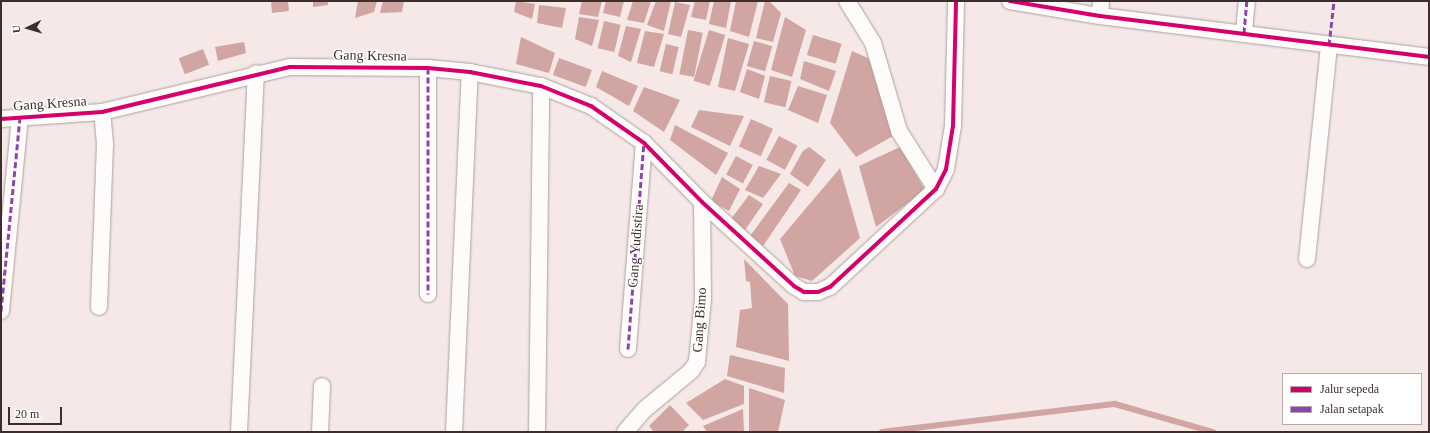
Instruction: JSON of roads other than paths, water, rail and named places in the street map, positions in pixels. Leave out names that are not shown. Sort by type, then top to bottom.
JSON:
[{"type":"street","points":[[847,1],[873,43],[899,131],[936,189]]},
{"type":"street","points":[[936,189],[946,169],[952,133],[956,1]]},
{"type":"street","points":[[1010,1],[1101,8],[1244,33],[1429,57]]},
{"type":"street","points":[[1244,33],[1247,1]]},
{"type":"street","points":[[1307,259],[1329,45]]},
{"type":"street","name":"Gang Kresna","points":[[1,118],[102,112],[290,67],[428,68],[470,72],[541,86],[591,106],[644,143],[702,202],[811,292],[830,287],[936,189]]},
{"type":"street","points":[[428,68],[428,294]]},
{"type":"street","points":[[454,432],[470,72]]},
{"type":"street","points":[[239,432],[256,74]]},
{"type":"street","points":[[536,432],[541,86]]},
{"type":"street","points":[[99,307],[105,144],[102,112]]},
{"type":"street","points":[[1,311],[20,116]]},
{"type":"street","name":"Gang Yudistira","points":[[628,349],[644,143]]},
{"type":"street","name":"Gang Bimo","points":[[625,432],[644,410],[691,371],[697,362],[703,299],[702,202]]},
{"type":"street","points":[[320,432],[322,386]]},
{"type":"waterway","points":[[882,432],[1115,404],[1213,432]]}]
